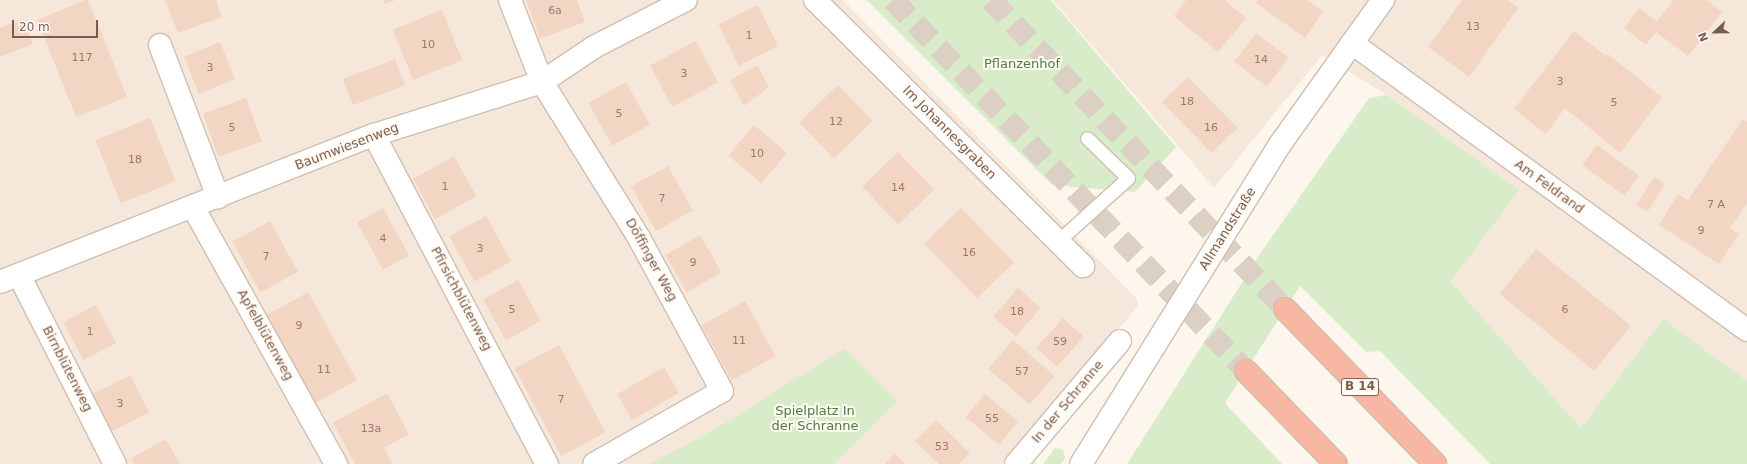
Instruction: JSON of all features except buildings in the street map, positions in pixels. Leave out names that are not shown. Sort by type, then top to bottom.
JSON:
[{"type":"highway","name":"B 14","points":[[1285,310],[1435,464]]},
{"type":"highway","points":[[1246,371],[1336,464]]},
{"type":"street","name":"Döffinger Weg","points":[[510,0],[542,82],[639,238],[722,391],[594,464]]},
{"type":"street","name":"Baumwiesenweg","points":[[10,279],[374,134],[542,82],[594,47],[686,0]]},
{"type":"street","name":"Im Johannesgraben","points":[[815,0],[1083,266]]},
{"type":"street","name":"Allmandstraße","points":[[1081,464],[1281,143],[1383,0]]},
{"type":"street","name":"Am Feldrand","points":[[1352,43],[1747,330]]},
{"type":"street","points":[[160,45],[218,197]]},
{"type":"street","name":"Pfirsichblütenweg","points":[[374,134],[547,464]]},
{"type":"street","name":"Apfelblütenweg","points":[[194,206],[336,464]]},
{"type":"street","name":"Birnblütenweg","points":[[10,279],[115,464]]},
{"type":"street","name":"In der Schranne","points":[[1016,464],[1120,341]]},
{"type":"lane","points":[[1058,241],[1128,178],[1087,138]]},
{"type":"shaded area","points":[[0,0],[843,0],[1137,299],[1138,306],[1018,446],[1037,464],[0,464]]},
{"type":"shaded area","points":[[1053,0],[1747,0],[1747,464],[1581,428],[1451,282],[1519,190],[1387,95],[1322,55],[1214,188]]},
{"type":"green space","name":"Pflanzenhof","points":[[867,0],[1051,0],[1176,147],[1135,192],[1052,185]]},
{"type":"green space","points":[[1387,95],[1519,190],[1451,282],[1581,428],[1663,319],[1747,381],[1747,464],[1490,464],[1380,351],[1366,352],[1300,286],[1225,403],[1282,464],[1127,464],[1262,251],[1369,98]]},
{"type":"green space","name":"Spielplatz In der Schranne","points":[[845,348],[898,401],[833,464],[650,464],[719,427]]},
{"type":"green space","points":[[1055,448],[1063,450],[1065,458],[1061,464],[1043,464]]},
{"type":"tunnel","points":[[893,0],[1246,371]]},
{"type":"tunnel","points":[[991,0],[1285,309]]}]
